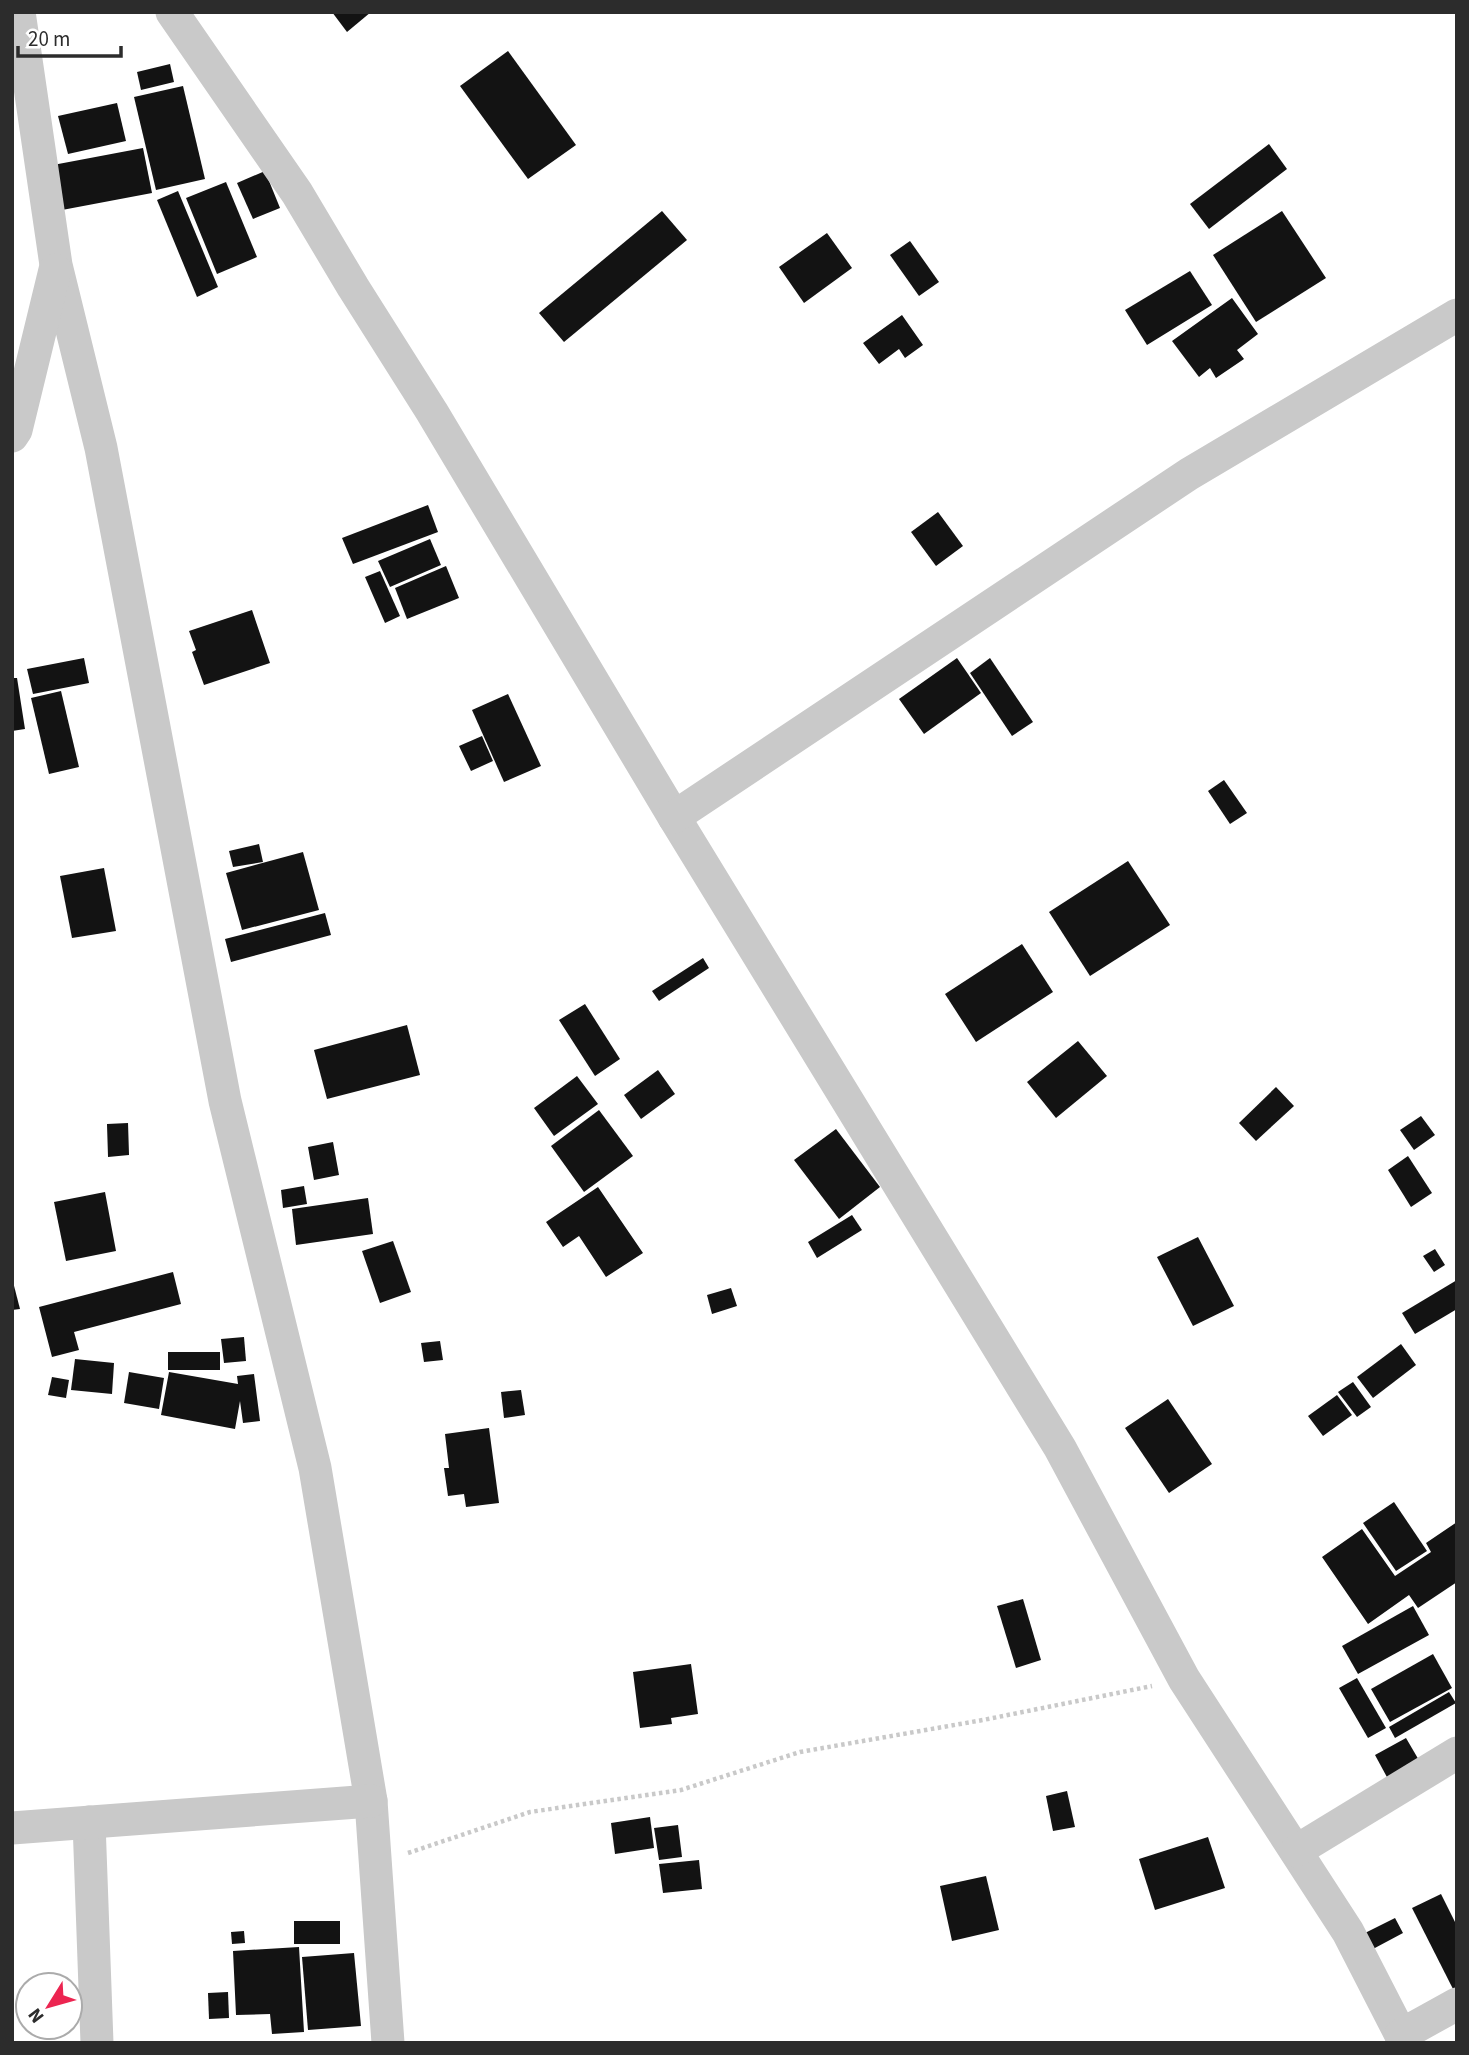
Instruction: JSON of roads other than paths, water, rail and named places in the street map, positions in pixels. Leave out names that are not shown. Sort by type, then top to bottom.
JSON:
[{"type":"street","points":[[19,12],[56,265],[101,448],[225,1101],[315,1468],[371,1801],[388,2043]]},
{"type":"street","points":[[172,12],[297,192],[439,423],[674,817],[1060,1448],[1184,1679],[1348,1932],[1403,2039],[1457,2004]]},
{"type":"street","points":[[12,436],[16,429],[56,265]]},
{"type":"street","points":[[674,817],[1189,474],[1457,315]]},
{"type":"street","points":[[1296,1851],[1457,1753]]},
{"type":"street","points":[[12,1828],[371,1801]]},
{"type":"street","points":[[89,1822],[97,2043]]}]
